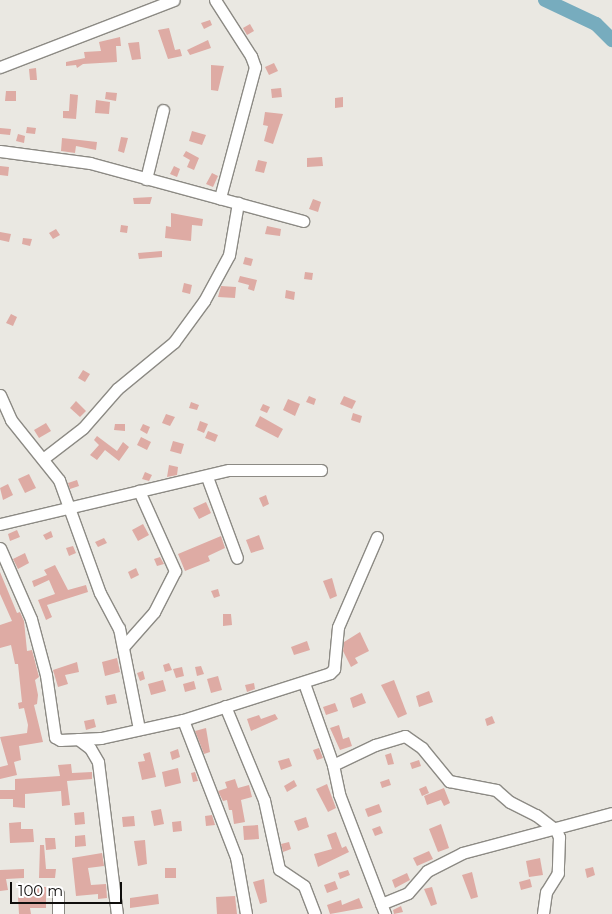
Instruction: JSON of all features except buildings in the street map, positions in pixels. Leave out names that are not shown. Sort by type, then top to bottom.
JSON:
[{"type":"street","points":[[0,67],[174,0]]},
{"type":"street","points":[[215,0],[251,56],[254,67],[220,198]]},
{"type":"street","points":[[146,179],[164,110]]},
{"type":"street","points":[[0,151],[90,163],[303,221]]},
{"type":"street","points":[[44,458],[83,428],[117,389],[174,342],[204,301],[229,255],[238,203]]},
{"type":"street","points":[[0,395],[11,420],[44,458],[59,480],[123,647],[139,729]]},
{"type":"street","points":[[0,524],[245,468],[321,470]]},
{"type":"street","points":[[207,477],[237,558]]},
{"type":"street","points":[[123,647],[154,612],[175,571],[166,545],[139,491]]},
{"type":"street","points":[[0,548],[31,619],[41,651],[56,739],[78,739],[101,738],[183,720],[325,676],[334,669],[338,627],[377,537]]},
{"type":"street","points":[[304,683],[333,765],[339,794],[383,909],[408,893],[427,871],[448,859],[477,848],[556,830],[612,813]]},
{"type":"street","points":[[225,706],[264,800],[279,868],[304,886],[315,914]]},
{"type":"street","points":[[183,720],[236,857],[246,914]]},
{"type":"street","points":[[333,765],[397,736],[405,736],[422,748],[449,781],[496,790],[510,802],[556,830],[559,837],[558,870],[546,892],[543,914]]},
{"type":"street","points":[[101,738],[96,756],[117,914]]},
{"type":"street","points":[[78,739],[96,756]]},
{"type":"street","points":[[58,894],[58,914]]},
{"type":"waterway","points":[[545,0],[596,24],[612,40]]}]
